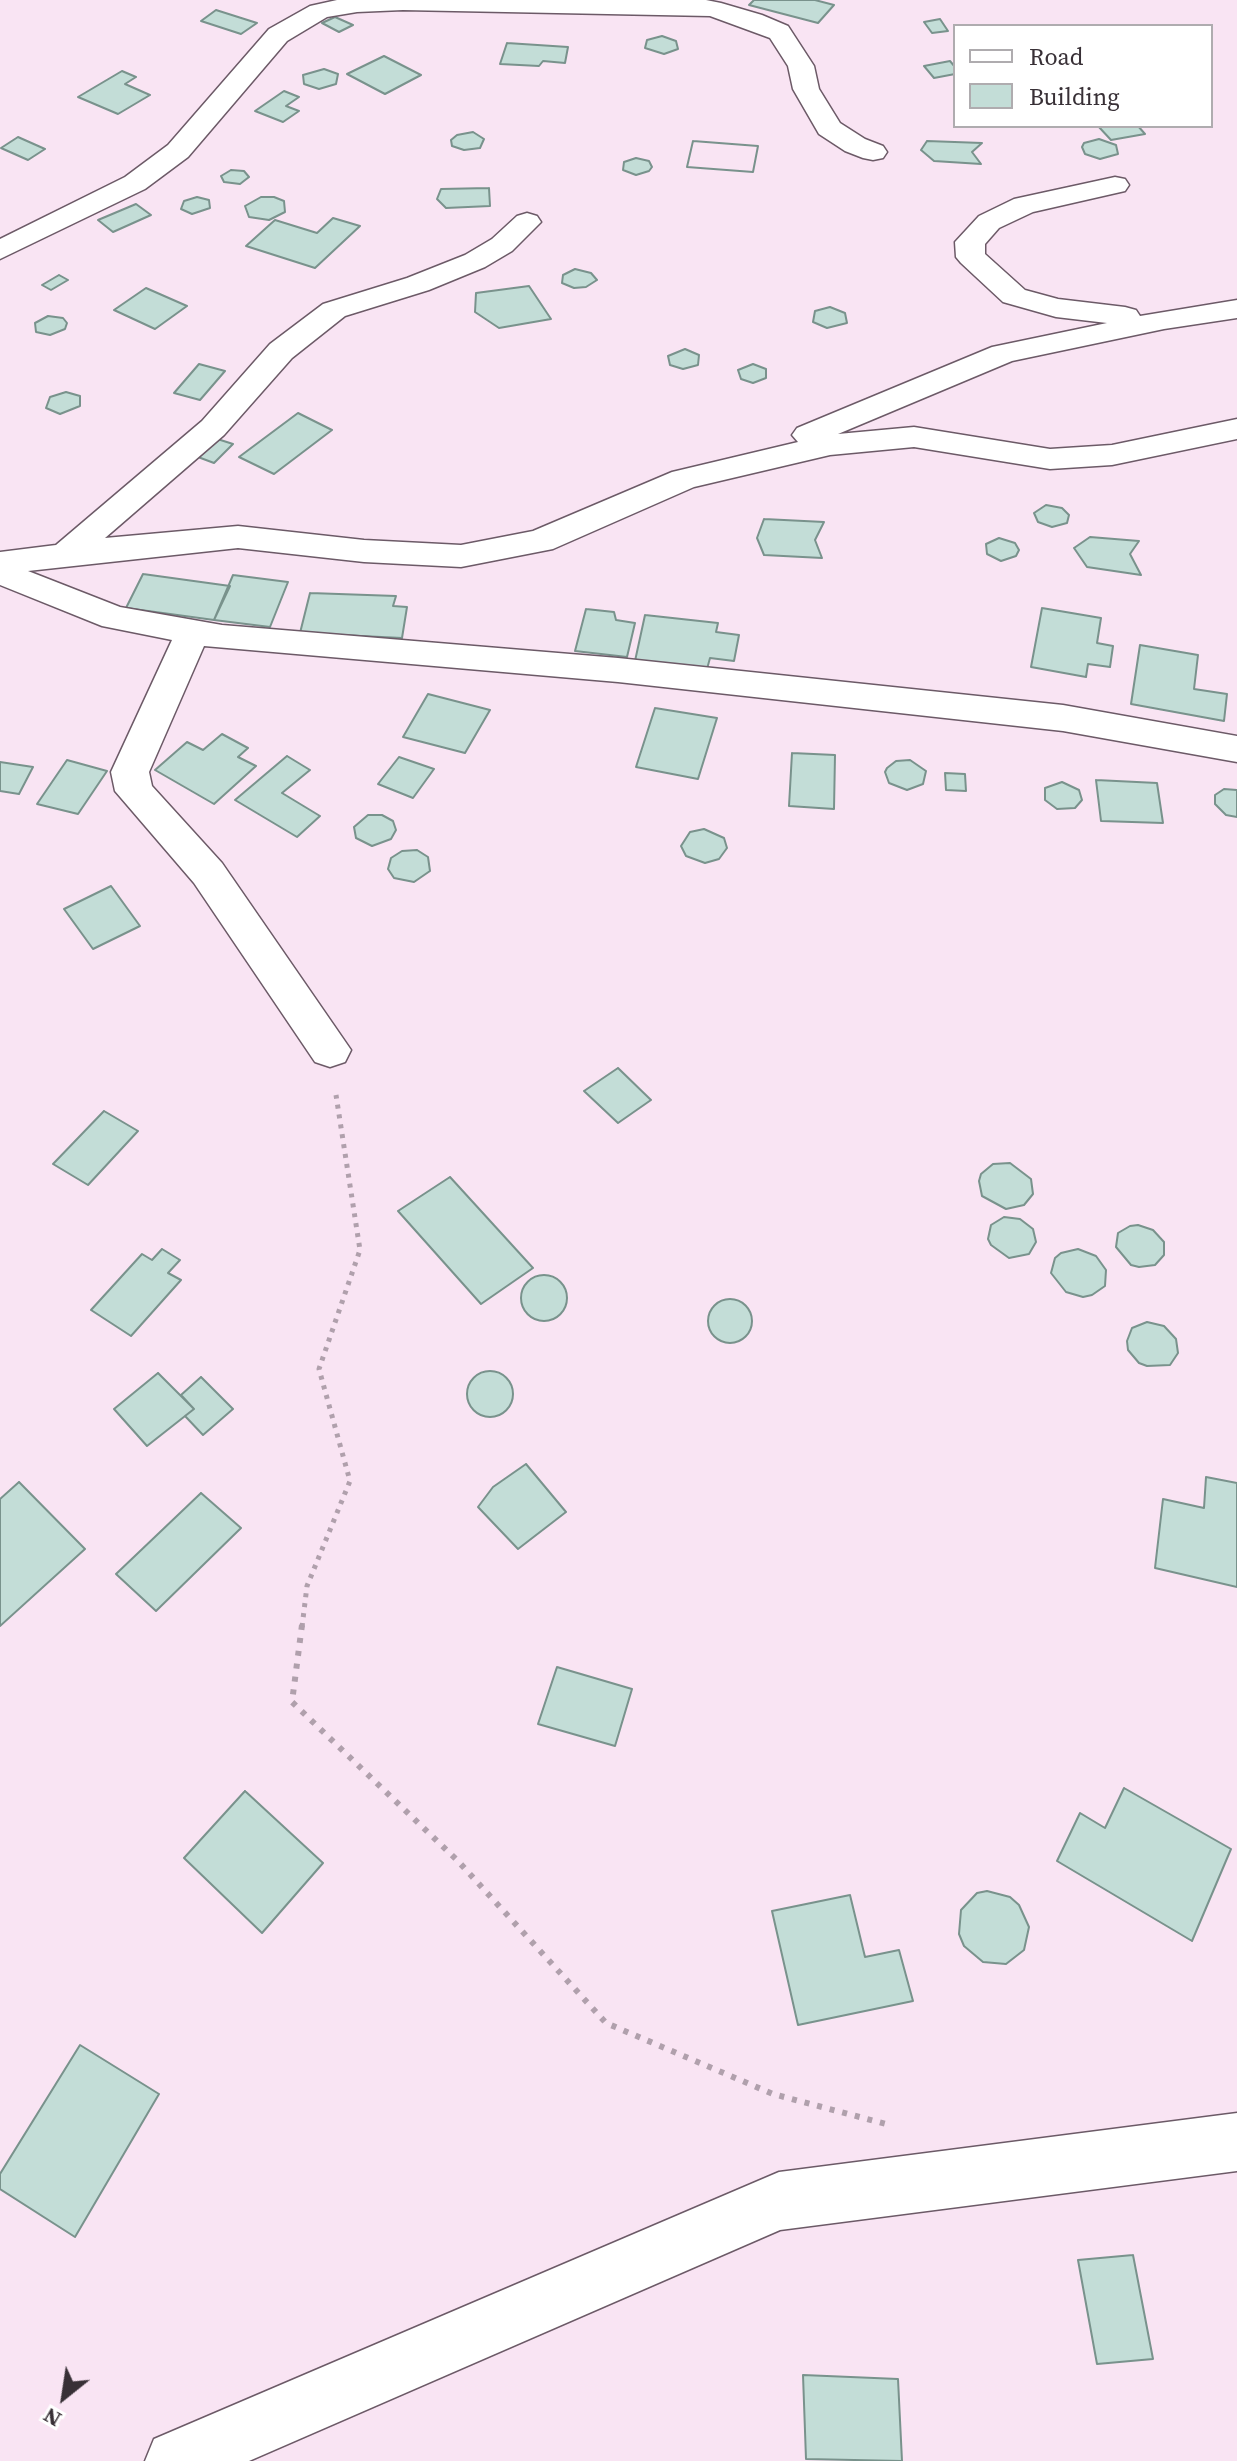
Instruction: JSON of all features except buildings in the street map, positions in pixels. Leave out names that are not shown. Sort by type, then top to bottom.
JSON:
[{"type":"street","points":[[0,250],[135,183],[178,151],[278,35],[319,11],[357,4],[550,2],[646,9],[712,8],[753,20],[779,32],[801,66],[806,89],[829,128],[855,145],[873,152]]},
{"type":"street","points":[[1115,185],[1024,205],[989,222],[970,242],[971,257],[1014,296],[1056,308],[1164,320]]},
{"type":"street","points":[[66,554],[213,428],[281,351],[334,310],[418,284],[475,261],[502,245],[527,222]]},
{"type":"street","points":[[729,470],[882,402],[1003,354],[1164,320],[1237,309]]},
{"type":"street","points":[[0,563],[238,537],[364,551],[461,556],[541,541],[684,479],[830,445],[914,437],[1050,459],[1112,455],[1237,429]]},
{"type":"street","points":[[0,572],[114,618],[193,632],[618,670],[1063,718],[1237,749]]},
{"type":"street","points":[[193,632],[130,772],[134,791],[208,873],[330,1050]]},
{"type":"street","points":[[176,2461],[779,2201],[1237,2142]]},
{"type":"path","points":[[330,1050],[360,1250],[319,1369],[350,1481],[307,1586],[292,1702],[457,1860],[606,2023],[773,2094],[894,2126]]}]
